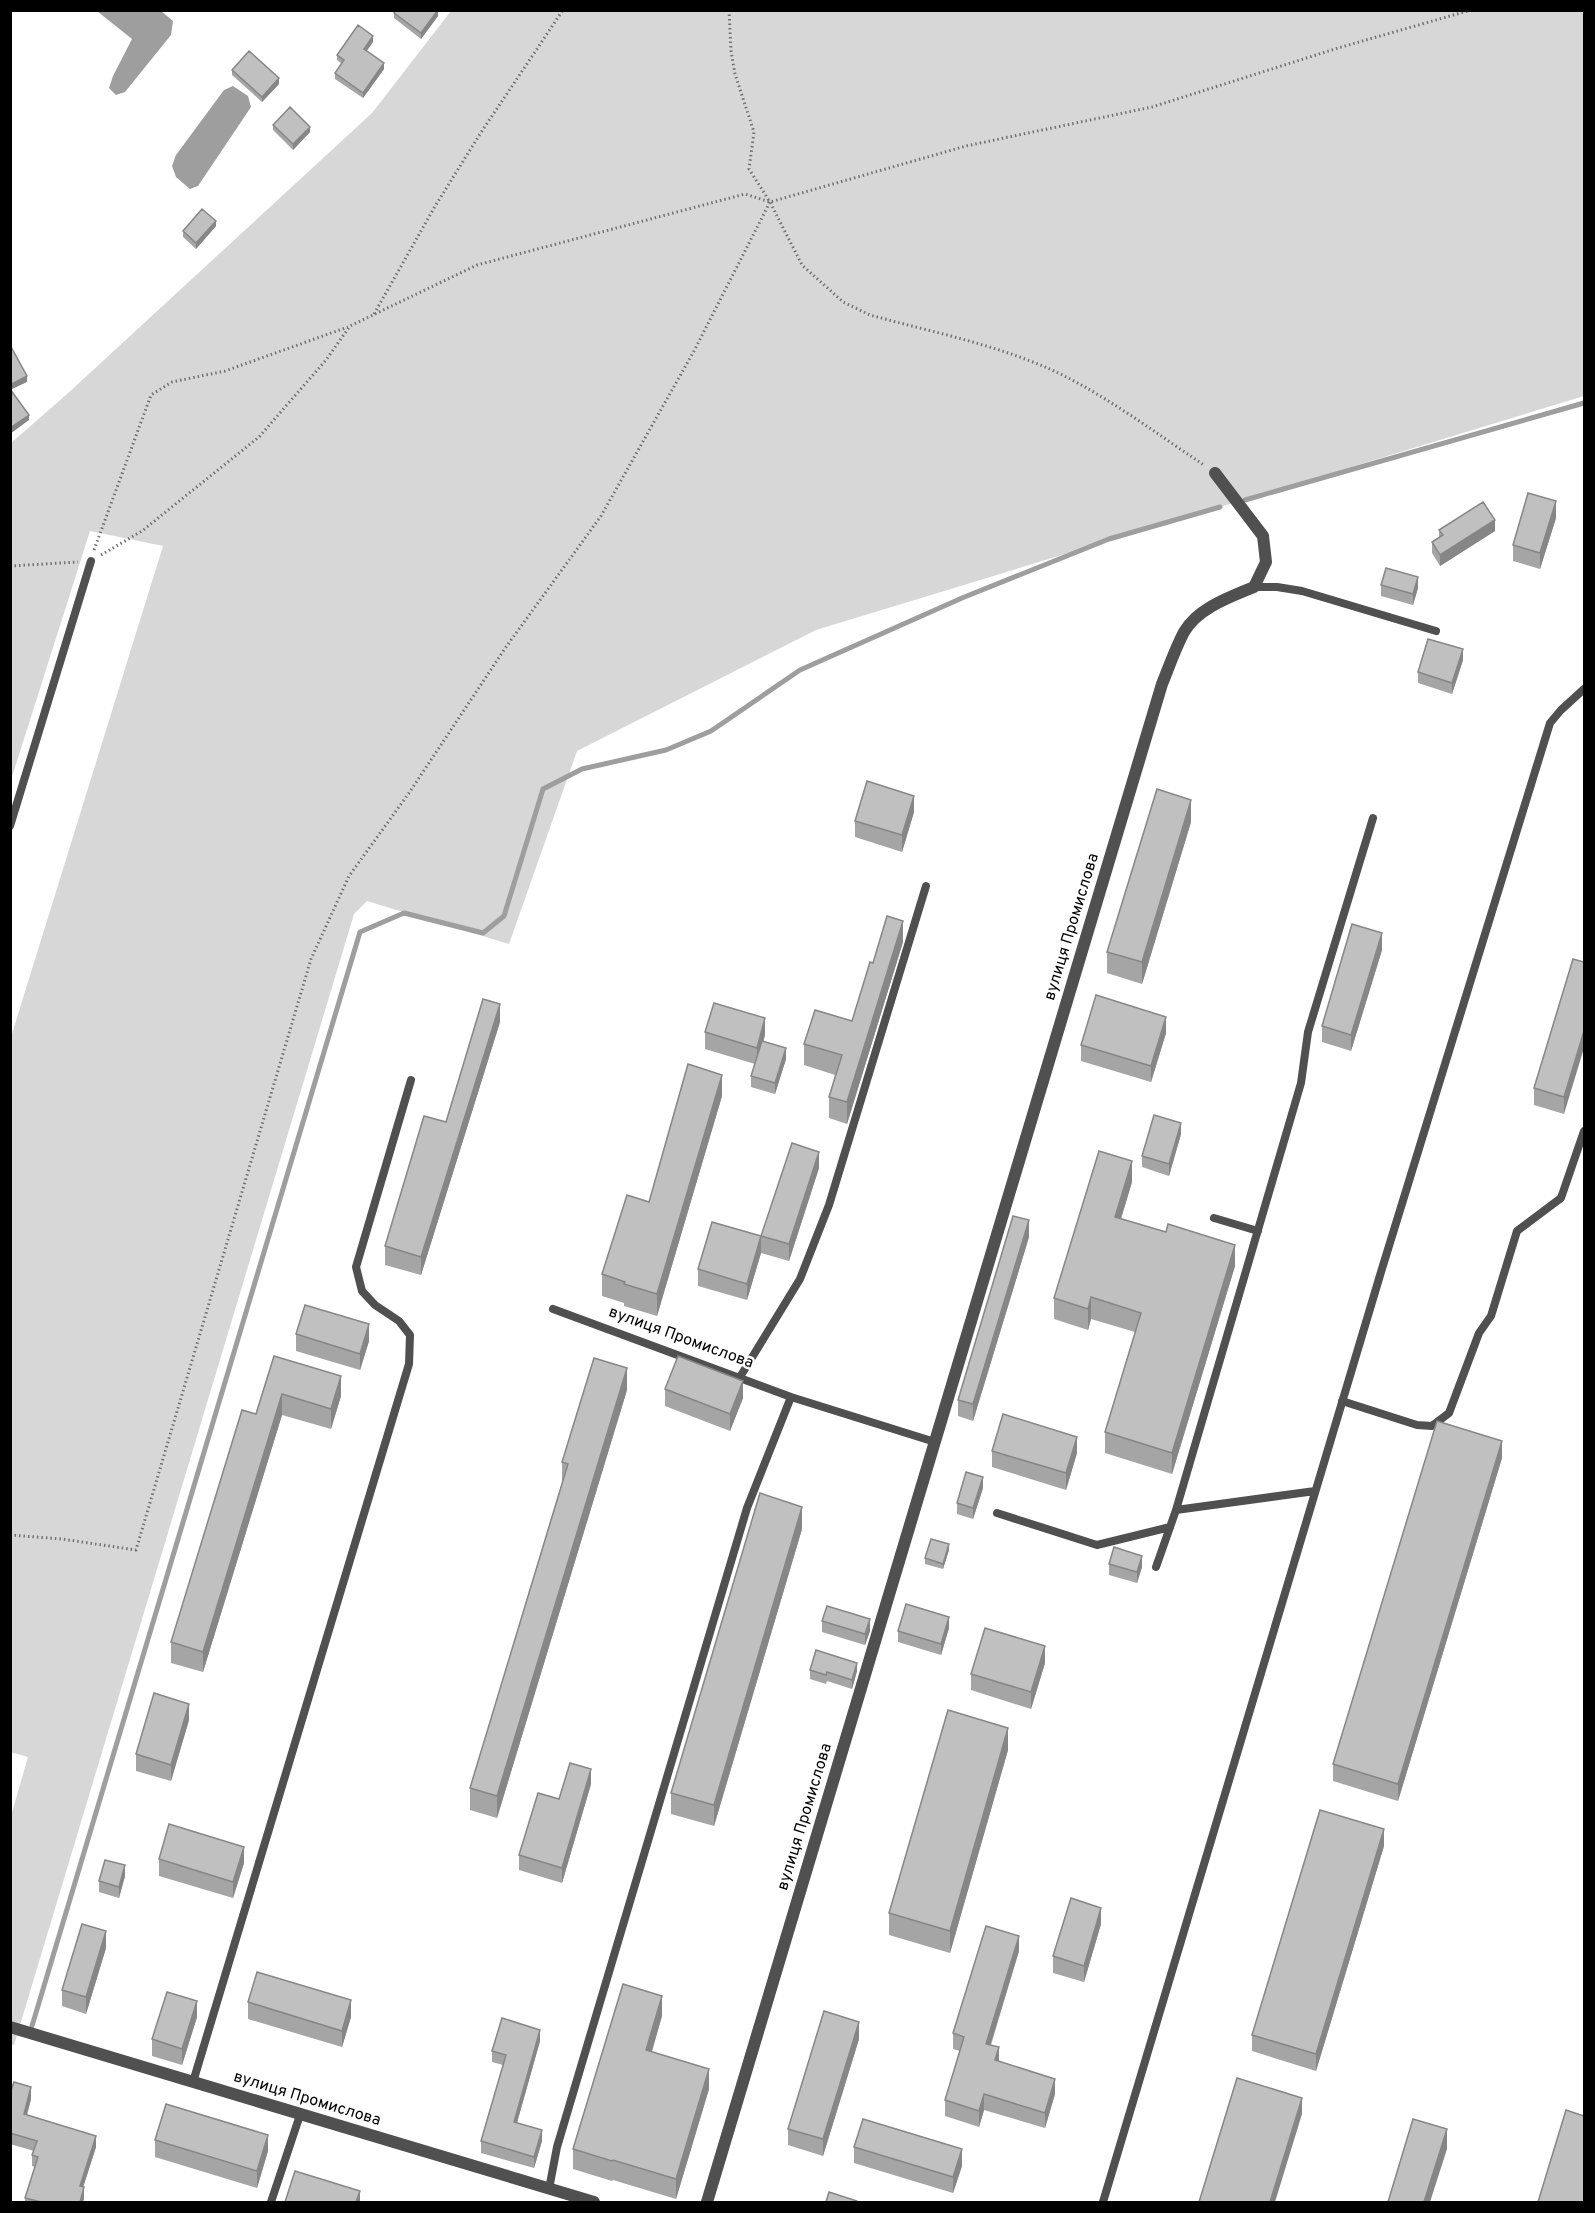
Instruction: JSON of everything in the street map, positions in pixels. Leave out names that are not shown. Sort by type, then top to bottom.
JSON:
[{"type":"street","points":[[1215,473],[1263,536],[1266,562],[1254,587]]},
{"type":"street","name":"вулиця Промислова","points":[[707,2202],[1172,659],[1185,630],[1202,613],[1225,599],[1254,587]]},
{"type":"street","name":"вулиця Промислова","points":[[10,2027],[594,2202]]},
{"type":"lane","points":[[10,826],[90,561]]},
{"type":"lane","points":[[1254,587],[1276,587],[1302,591],[1436,630]]},
{"type":"lane","points":[[1103,2202],[1342,1401],[1550,723],[1584,689]]},
{"type":"lane","points":[[1156,1567],[1176,1510],[1301,1083],[1308,1032],[1373,818]]},
{"type":"lane","points":[[741,1377],[800,1279],[829,1205],[926,886]]},
{"type":"lane","points":[[194,2082],[409,1364],[410,1335],[399,1321],[375,1305],[363,1291],[356,1268],[411,1080]]},
{"type":"lane","points":[[1342,1401],[1417,1425],[1432,1426],[1449,1413],[1479,1333],[1491,1316],[1517,1231],[1561,1198],[1584,1131]]},
{"type":"lane","points":[[1215,1218],[1258,1231]]},
{"type":"lane","name":"вулиця Промислова","points":[[553,1309],[791,1397],[935,1442]]},
{"type":"lane","points":[[549,2189],[557,2147],[747,1508],[791,1397]]},
{"type":"lane","points":[[1176,1510],[1315,1491]]},
{"type":"lane","points":[[997,1513],[1097,1545],[1170,1527]]},
{"type":"lane","points":[[271,2202],[300,2115]]},
{"type":"path","points":[[373,315],[445,189],[563,10]]},
{"type":"path","points":[[729,10],[731,51],[735,74],[754,132],[749,169],[770,202],[802,265],[832,294],[853,309],[870,315],[1017,356],[1046,367],[1121,410],[1215,473]]},
{"type":"path","points":[[90,561],[151,395],[172,382],[225,371],[350,326],[477,265],[745,194],[770,202],[966,146],[1152,107],[1338,48],[1471,10]]},
{"type":"path","points":[[10,1535],[62,1539],[136,1550],[311,959],[349,876],[409,793],[506,647],[601,516],[694,351],[770,202]]},
{"type":"path","points":[[10,567],[90,561],[142,531],[259,437],[326,360],[350,326]]},
{"type":"shaded area","points":[[97,11],[161,11],[173,21],[171,35],[125,92],[116,95],[109,88],[132,39]]},
{"type":"shaded area","points":[[451,11],[1584,11],[1584,396],[816,630],[577,751],[509,944],[367,901],[354,914],[14,2045],[10,2044],[11,1816],[28,1757],[10,1752],[11,1037],[163,546],[90,531],[11,780],[11,443],[372,113]]},
{"type":"shaded area","points":[[233,86],[248,96],[251,107],[198,186],[190,189],[176,177],[172,166],[176,155],[224,90]]},
{"type":"building","points":[[395,10],[438,10],[421,33],[394,13]]},
{"type":"building","points":[[358,25],[373,36],[364,49],[384,63],[363,93],[335,73],[344,60],[337,55]]},
{"type":"building","points":[[249,51],[279,78],[262,97],[232,70]]},
{"type":"building","points":[[290,107],[310,127],[293,144],[273,125]]},
{"type":"building","points":[[202,209],[216,221],[196,243],[183,231]]},
{"type":"building","points":[[10,345],[27,376],[10,385]]},
{"type":"building","points":[[10,389],[29,415],[10,428]]},
{"type":"building","points":[[1528,493],[1556,501],[1540,553],[1513,545]]},
{"type":"building","points":[[1483,502],[1495,520],[1440,555],[1432,542],[1443,535],[1439,530]]},
{"type":"building","points":[[1386,568],[1418,577],[1413,594],[1381,585]]},
{"type":"building","points":[[1428,639],[1463,649],[1452,683],[1418,672]]},
{"type":"building","points":[[867,781],[914,796],[902,835],[855,821]]},
{"type":"building","points":[[1157,789],[1191,800],[1142,962],[1107,952]]},
{"type":"building","points":[[887,916],[903,921],[847,1102],[829,1097],[842,1055],[804,1044],[815,1010],[852,1021]]},
{"type":"building","points":[[1352,924],[1382,933],[1351,1035],[1322,1026]]},
{"type":"building","points":[[1573,959],[1584,962],[1584,1031],[1564,1097],[1534,1088]]},
{"type":"building","points":[[1096,995],[1166,1017],[1151,1066],[1081,1045]]},
{"type":"building","points":[[483,999],[500,1004],[421,1257],[385,1246],[424,1116],[446,1122]]},
{"type":"building","points":[[714,1003],[765,1018],[757,1048],[705,1032]]},
{"type":"building","points":[[762,1041],[786,1048],[775,1083],[751,1076]]},
{"type":"building","points":[[688,1064],[722,1075],[657,1294],[624,1284],[625,1282],[602,1274],[627,1195],[649,1202]]},
{"type":"building","points":[[1154,1115],[1181,1123],[1169,1164],[1142,1156]]},
{"type":"building","points":[[792,1143],[819,1152],[789,1244],[761,1236]]},
{"type":"building","points":[[1099,1151],[1132,1161],[1115,1217],[1166,1232],[1168,1224],[1235,1245],[1172,1453],[1105,1432],[1141,1313],[1091,1297],[1088,1309],[1054,1298]]},
{"type":"building","points":[[1013,1216],[1029,1220],[973,1404],[958,1400]]},
{"type":"building","points":[[712,1222],[761,1236],[747,1284],[698,1269]]},
{"type":"building","points":[[305,1305],[369,1324],[360,1354],[296,1334]]},
{"type":"building","points":[[274,1356],[341,1376],[331,1409],[282,1394],[203,1652],[171,1642],[242,1410],[256,1414]]},
{"type":"building","points":[[678,1356],[743,1381],[730,1414],[665,1389]]},
{"type":"building","points":[[594,1358],[627,1368],[497,1796],[470,1788],[568,1464],[562,1462]]},
{"type":"building","points":[[1003,1414],[1077,1437],[1066,1473],[992,1451]]},
{"type":"building","points":[[1437,1421],[1502,1441],[1398,1784],[1333,1764]]},
{"type":"building","points":[[966,1472],[983,1477],[973,1508],[957,1503]]},
{"type":"building","points":[[760,1493],[802,1507],[714,1805],[671,1793]]},
{"type":"building","points":[[931,1539],[949,1544],[943,1564],[925,1558]]},
{"type":"building","points":[[1114,1547],[1142,1556],[1137,1572],[1109,1564]]},
{"type":"building","points":[[906,1604],[949,1617],[941,1644],[898,1631]]},
{"type":"building","points":[[827,1606],[870,1619],[865,1634],[822,1621]]},
{"type":"building","points":[[985,1628],[1045,1646],[1031,1692],[971,1674]]},
{"type":"building","points":[[816,1650],[857,1663],[852,1680],[827,1672],[826,1675],[810,1670]]},
{"type":"building","points":[[154,1693],[189,1704],[171,1765],[136,1754]]},
{"type":"building","points":[[948,1710],[1008,1728],[950,1931],[889,1913]]},
{"type":"building","points":[[570,1763],[591,1769],[562,1868],[519,1855],[538,1793],[559,1799]]},
{"type":"building","points":[[1320,1810],[1384,1829],[1316,2054],[1252,2035]]},
{"type":"building","points":[[169,1824],[244,1847],[233,1882],[159,1859]]},
{"type":"building","points":[[105,1860],[125,1865],[119,1887],[99,1881]]},
{"type":"building","points":[[1071,1898],[1101,1908],[1084,1966],[1053,1956]]},
{"type":"building","points":[[82,1924],[106,1931],[86,1997],[62,1990]]},
{"type":"building","points":[[986,1926],[1019,1936],[986,2044],[999,2047],[995,2060],[1055,2079],[1045,2113],[984,2094],[979,2111],[945,2100],[964,2037],[953,2033]]},
{"type":"building","points":[[257,1972],[351,2000],[342,2031],[248,2002]]},
{"type":"building","points":[[623,1984],[662,1996],[646,2050],[709,2069],[676,2179],[573,2149]]},
{"type":"building","points":[[167,1992],[197,2001],[182,2049],[152,2039]]},
{"type":"building","points":[[824,2011],[859,2022],[823,2139],[788,2129]]},
{"type":"building","points":[[502,2018],[540,2030],[514,2122],[542,2130],[534,2157],[481,2141],[506,2055],[492,2051]]},
{"type":"building","points":[[1237,2078],[1302,2098],[1270,2202],[1199,2202]]},
{"type":"building","points":[[14,2082],[31,2087],[24,2114],[96,2136],[80,2186],[84,2187],[80,2202],[41,2202],[25,2198],[38,2157],[32,2155],[37,2141],[10,2133],[10,2093]]},
{"type":"building","points":[[166,2104],[268,2135],[257,2171],[155,2140]]},
{"type":"building","points":[[1566,2110],[1584,2116],[1584,2202],[1538,2202]]},
{"type":"building","points":[[863,2119],[962,2149],[953,2177],[854,2147]]},
{"type":"building","points":[[1413,2119],[1447,2129],[1424,2202],[1388,2202]]},
{"type":"building","points":[[295,2171],[360,2191],[356,2202],[285,2202]]},
{"type":"building","points":[[829,2192],[857,2201],[857,2202],[826,2202]]},
{"type":"waterway","points":[[1245,500],[1584,403]]},
{"type":"waterway","points":[[32,2026],[360,932],[404,913],[483,933],[504,916],[543,789],[582,769],[666,750],[711,731],[800,670],[962,598],[1109,539],[1220,507]]}]
